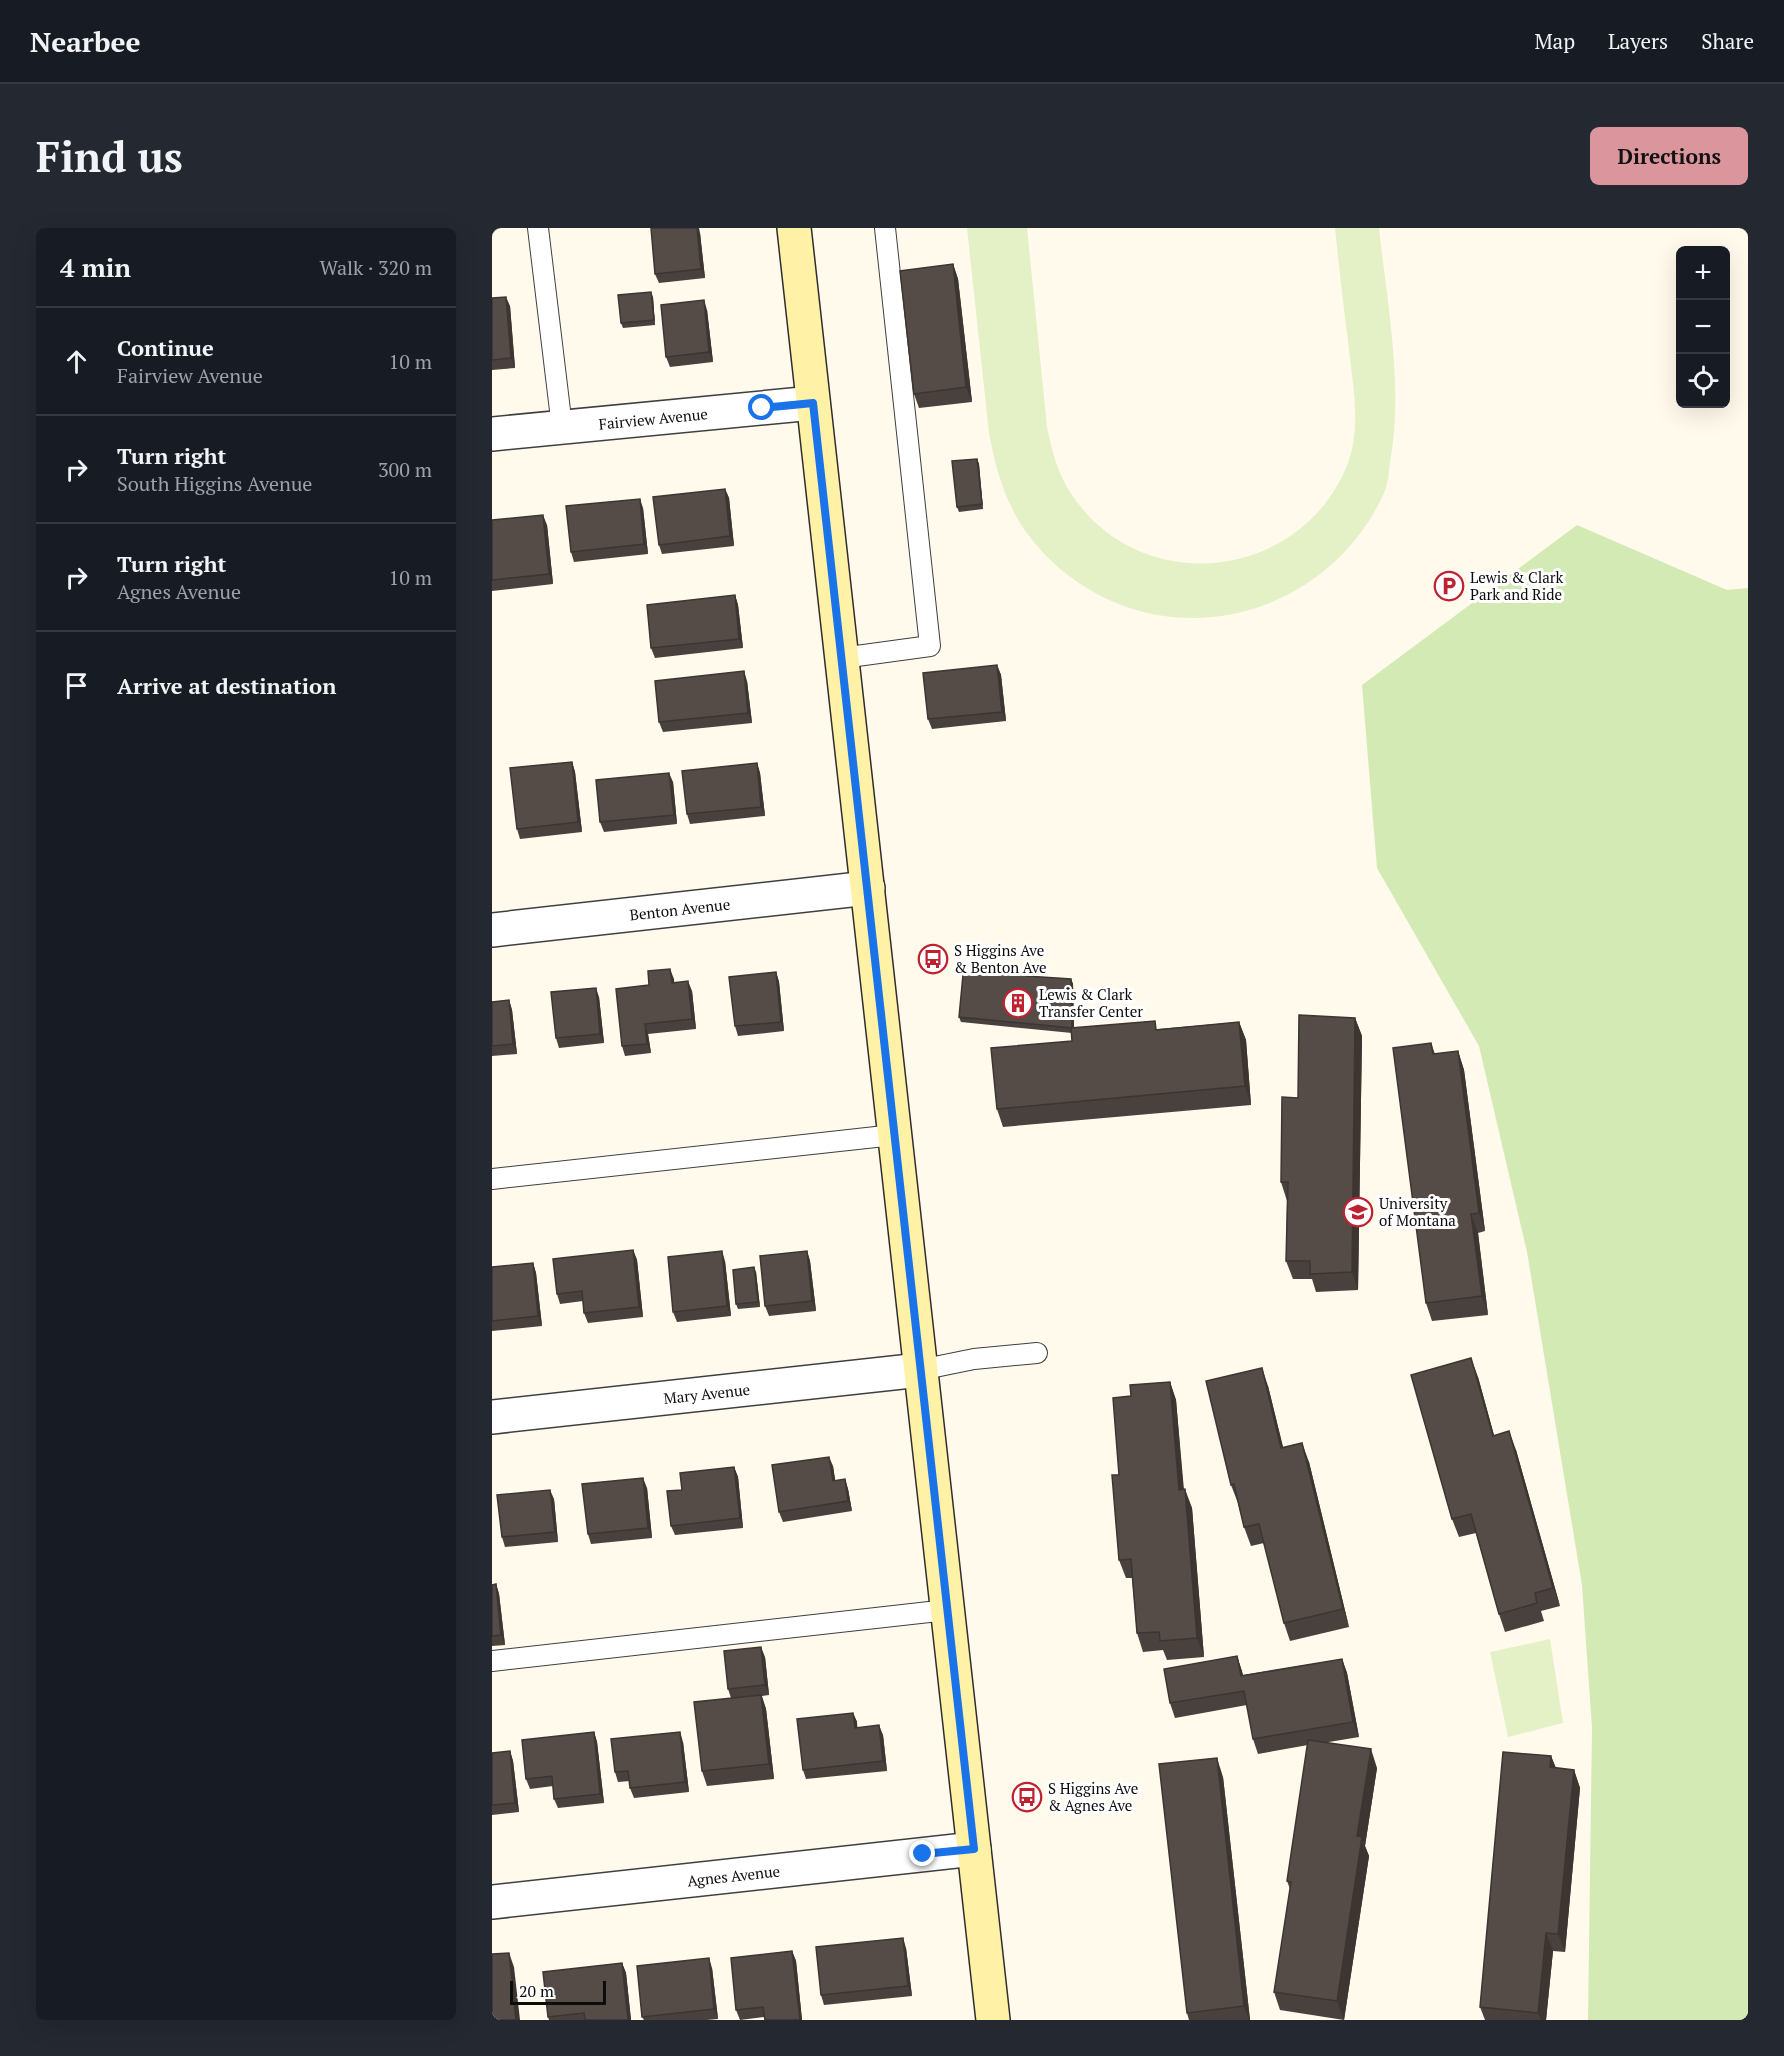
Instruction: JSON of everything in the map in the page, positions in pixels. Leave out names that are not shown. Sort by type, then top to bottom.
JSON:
[{"type":"main road","points":[[794,228],[993,2020]]},
{"type":"street","name":"Fairview Avenue","points":[[492,434],[813,403]]},
{"type":"street","name":"Benton Avenue","points":[[492,930],[868,888]]},
{"type":"street","name":"Mary Avenue","points":[[492,1417],[920,1370]]},
{"type":"street","name":"Agnes Avenue","points":[[492,1902],[974,1849]]},
{"type":"lane","points":[[538,228],[562,427]]},
{"type":"lane","points":[[842,658],[930,646],[885,228]]},
{"type":"lane","points":[[492,1179],[894,1135]]},
{"type":"lane","points":[[920,1370],[974,1359],[1036,1353]]},
{"type":"lane","points":[[492,1661],[947,1610]]},
{"type":"green space","points":[[967,228],[1027,228],[1047,427],[1059,471],[1072,495],[1102,529],[1138,551],[1178,562],[1219,562],[1259,552],[1296,532],[1326,502],[1348,463],[1354,433],[1355,402],[1335,228],[1379,228],[1393,345],[1394,434],[1384,493],[1360,534],[1328,568],[1291,593],[1250,610],[1206,617],[1162,616],[1118,604],[1076,581],[1060,569],[1045,555],[1020,523],[1004,491],[997,468],[989,433]]},
{"type":"green space","points":[[1577,525],[1727,590],[1748,588],[1748,2020],[1588,2020],[1592,1728],[1582,1585],[1527,1252],[1479,1046],[1377,868],[1362,685]]},
{"type":"green space","points":[[1550,1639],[1563,1723],[1508,1737],[1490,1652]]},
{"type":"building","points":[[651,228],[697,228],[701,269],[655,274]]},
{"type":"building","points":[[953,264],[966,387],[914,394],[900,271]]},
{"type":"building","points":[[651,292],[654,320],[621,323],[618,295]]},
{"type":"building","points":[[506,297],[511,358],[492,360],[492,298]]},
{"type":"building","points":[[704,300],[709,352],[666,357],[661,305]]},
{"type":"building","points":[[977,459],[982,504],[957,507],[952,461]]},
{"type":"building","points":[[725,489],[730,536],[659,545],[653,497]]},
{"type":"building","points":[[640,499],[644,544],[571,552],[566,506]]},
{"type":"building","points":[[543,515],[549,574],[492,580],[492,520]]},
{"type":"building","points":[[735,595],[739,639],[651,648],[647,605]]},
{"type":"building","points":[[997,665],[1002,712],[928,719],[923,673]]},
{"type":"building","points":[[744,671],[748,713],[659,722],[655,681]]},
{"type":"building","points":[[572,762],[578,822],[517,829],[510,768]]},
{"type":"building","points":[[757,763],[761,807],[687,814],[682,771]]},
{"type":"building","points":[[669,773],[674,815],[600,822],[596,780]]},
{"type":"building","name":"Lewis & Clark Transfer Center","points":[[973,962],[1016,970],[1017,973],[1026,976],[1071,979],[1072,1028],[959,1017],[963,975],[973,975]]},
{"type":"building","points":[[670,969],[672,983],[688,981],[692,1019],[645,1024],[647,1044],[622,1046],[616,989],[649,985],[648,971]]},
{"type":"building","points":[[776,972],[781,1022],[735,1026],[729,977]]},
{"type":"building","points":[[596,988],[600,1034],[556,1038],[551,992]]},
{"type":"building","points":[[509,1000],[513,1044],[492,1046],[492,1002]]},
{"type":"building","points":[[1299,1015],[1355,1018],[1352,1272],[1310,1274],[1310,1261],[1286,1261],[1288,1182],[1281,1182],[1282,1097],[1298,1098]]},
{"type":"building","points":[[1155,1021],[1156,1030],[1239,1022],[1245,1086],[997,1109],[991,1048],[1072,1041],[1071,1028]]},
{"type":"building","points":[[1431,1043],[1433,1054],[1458,1051],[1479,1213],[1471,1214],[1482,1296],[1426,1303],[1393,1048]]},
{"type":"building","points":[[633,1250],[639,1307],[584,1313],[582,1291],[557,1294],[553,1259]]},
{"type":"building","points":[[722,1251],[727,1306],[673,1312],[668,1257]]},
{"type":"building","points":[[807,1251],[812,1301],[765,1306],[760,1256]]},
{"type":"building","points":[[533,1263],[538,1316],[492,1321],[492,1267]]},
{"type":"building","points":[[754,1267],[758,1302],[736,1304],[733,1270]]},
{"type":"building","points":[[1471,1358],[1493,1436],[1509,1431],[1553,1588],[1535,1593],[1537,1603],[1499,1614],[1471,1514],[1452,1519],[1411,1375]]},
{"type":"building","points":[[1262,1368],[1281,1448],[1302,1443],[1343,1609],[1284,1623],[1259,1524],[1244,1527],[1234,1484],[1231,1485],[1206,1381]]},
{"type":"building","points":[[1170,1382],[1179,1490],[1185,1489],[1197,1638],[1160,1641],[1159,1632],[1137,1633],[1131,1559],[1119,1560],[1112,1475],[1119,1475],[1113,1398],[1131,1396],[1130,1385]]},
{"type":"building","points":[[829,1457],[833,1481],[845,1479],[848,1501],[779,1512],[772,1465]]},
{"type":"building","points":[[734,1467],[740,1518],[671,1526],[667,1491],[682,1490],[680,1473]]},
{"type":"building","points":[[643,1478],[648,1528],[588,1534],[582,1484]]},
{"type":"building","points":[[550,1490],[555,1532],[502,1537],[497,1495]]},
{"type":"building","points":[[496,1584],[501,1635],[492,1636],[492,1585]]},
{"type":"building","points":[[761,1647],[765,1685],[728,1689],[724,1651]]},
{"type":"building","points":[[1237,1656],[1241,1676],[1342,1659],[1353,1722],[1253,1739],[1244,1691],[1170,1703],[1164,1669]]},
{"type":"building","points":[[761,1695],[769,1764],[702,1771],[694,1702]]},
{"type":"building","points":[[853,1713],[855,1728],[879,1725],[883,1761],[803,1770],[797,1719]]},
{"type":"building","points":[[594,1732],[600,1794],[554,1799],[552,1776],[526,1779],[522,1740]]},
{"type":"building","points":[[680,1732],[685,1782],[630,1788],[628,1771],[615,1772],[611,1739]]},
{"type":"building","points":[[1308,1740],[1371,1749],[1357,1836],[1362,1837],[1337,2001],[1274,1992],[1291,1882],[1287,1881]]},
{"type":"building","points":[[510,1751],[515,1803],[492,1805],[492,1753]]},
{"type":"building","points":[[1503,1752],[1551,1756],[1550,1767],[1574,1770],[1558,1934],[1546,1933],[1538,2013],[1480,2007]]},
{"type":"building","points":[[1217,1758],[1244,2006],[1187,2013],[1159,1764]]},
{"type":"building","points":[[903,1938],[908,1986],[821,1995],[816,1947]]},
{"type":"building","points":[[792,1951],[800,2020],[765,2020],[763,2007],[736,2010],[731,1958]]},
{"type":"building","points":[[509,1953],[516,2020],[492,2020],[492,1954]]},
{"type":"building","points":[[709,1958],[714,2009],[642,2017],[637,1966]]},
{"type":"building","points":[[622,1963],[628,2020],[585,2020],[584,2013],[548,2017],[543,1972]]},
{"type":"place","name":"Lewis & Clark Park and Ride","points":[[1449,586]]},
{"type":"place","name":"S Higgins Ave & Benton Ave","points":[[933,959]]},
{"type":"place","name":"Lewis & Clark Transfer Center","points":[[1018,1003]]},
{"type":"place","name":"University of Montana","points":[[1358,1212]]},
{"type":"place","name":"S Higgins Ave & Agnes Ave","points":[[1027,1797]]},
{"type":"route","points":[[762,408],[813,403],[868,888],[974,1849],[923,1854]]}]
